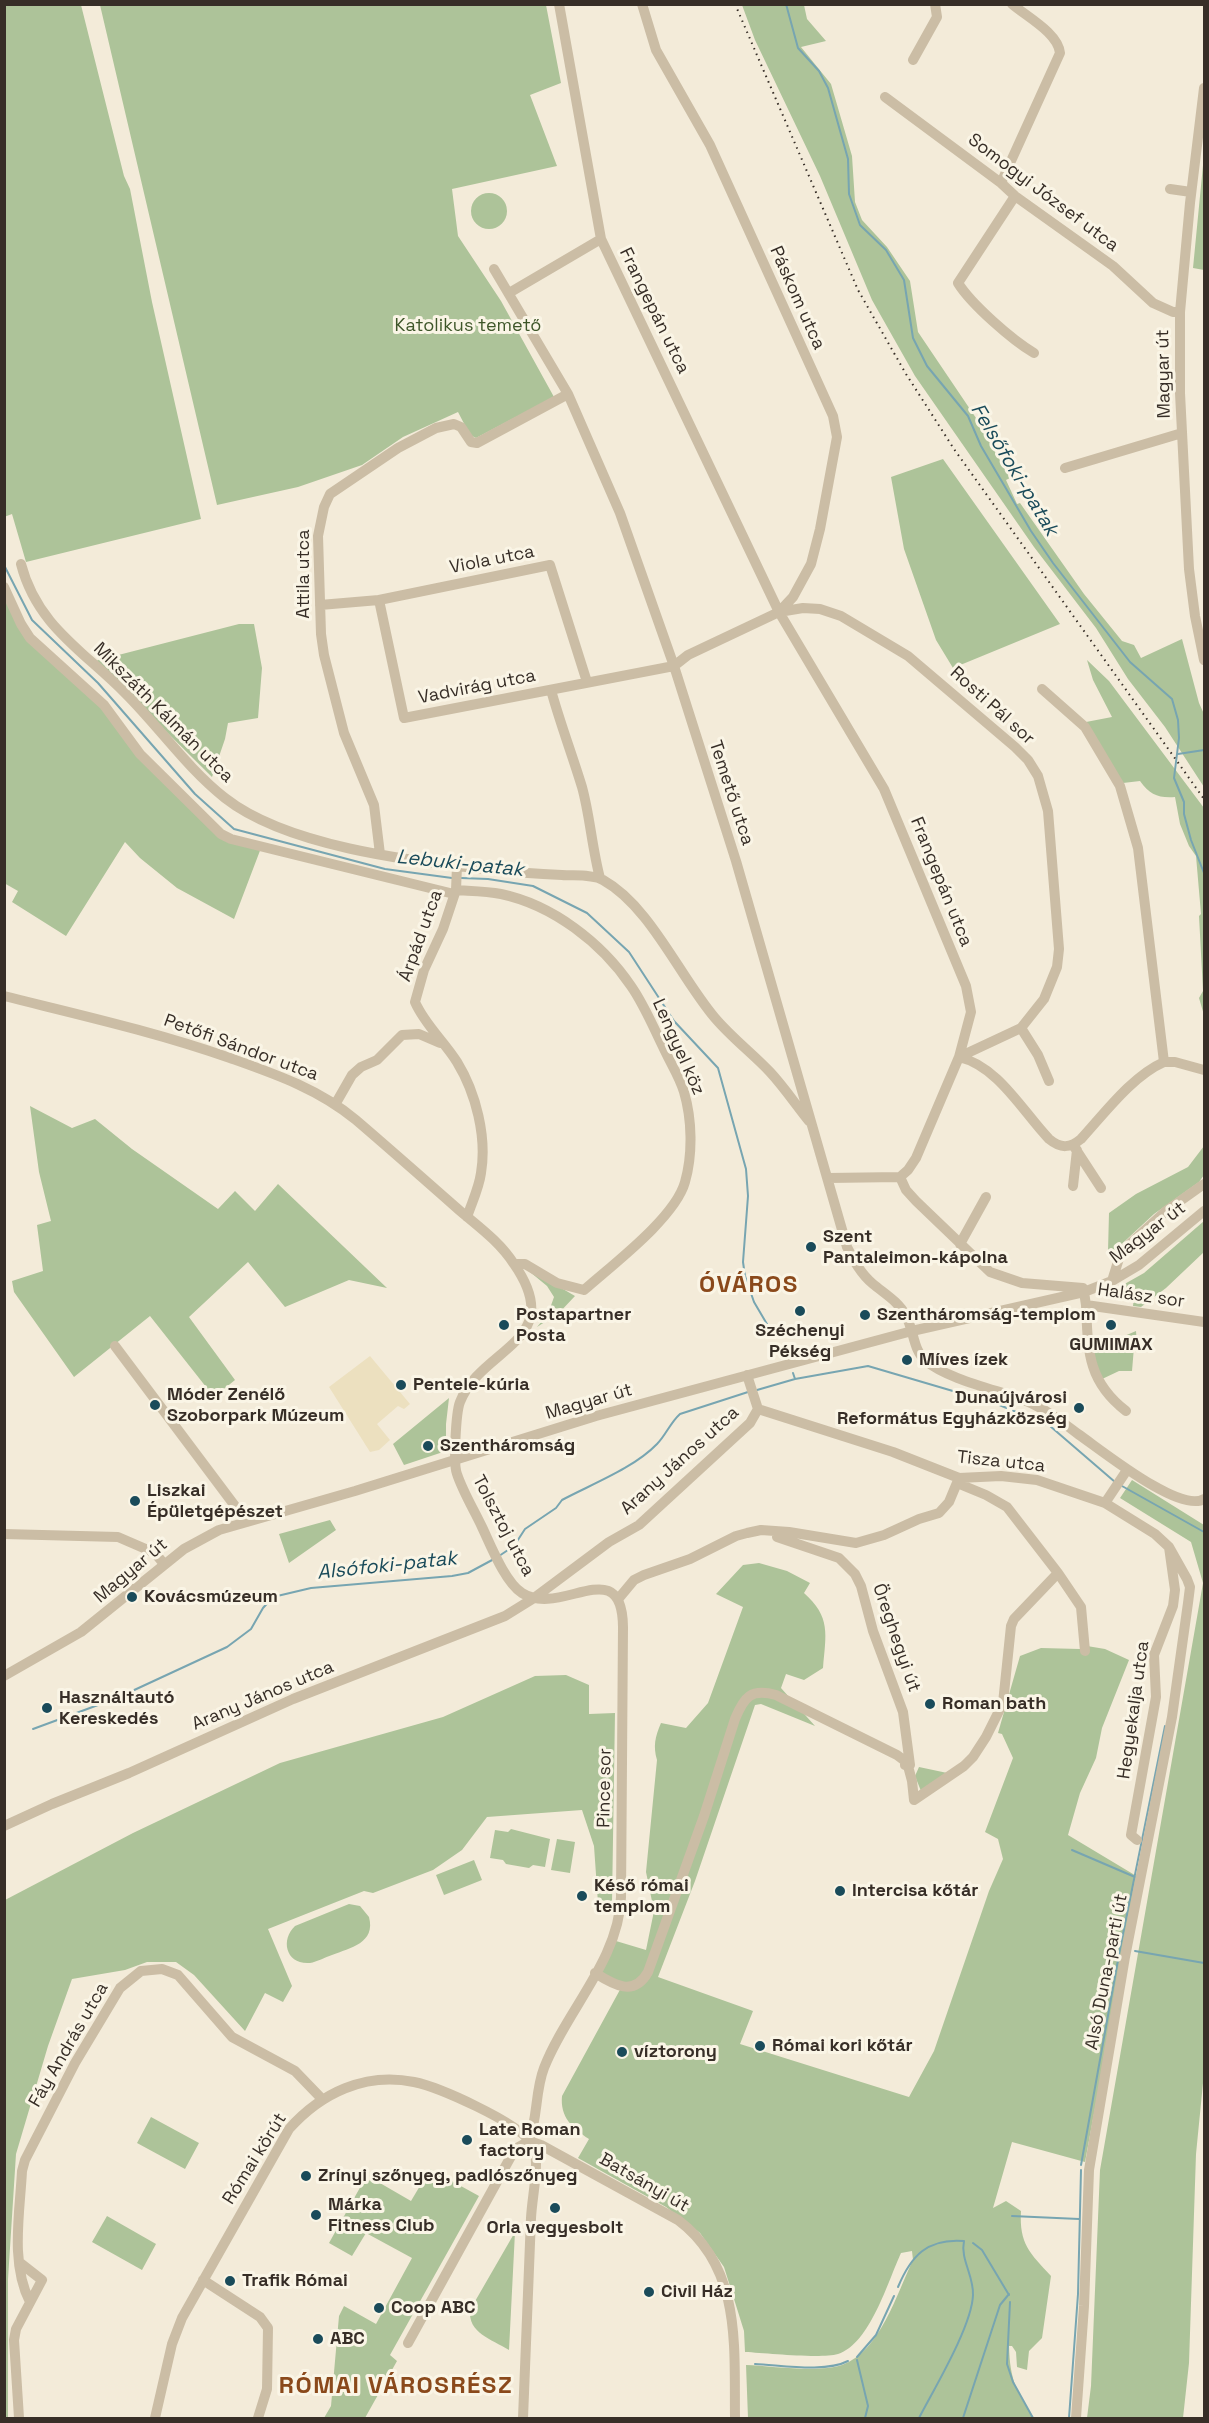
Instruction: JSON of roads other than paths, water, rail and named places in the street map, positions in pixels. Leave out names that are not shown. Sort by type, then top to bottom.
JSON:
[{"type":"street","name":"Frangepán utca","points":[[559,4],[601,239],[779,612],[884,789],[966,986],[971,1012],[959,1057],[916,1158],[900,1177]]},
{"type":"street","name":"Páskom utca","points":[[642,4],[656,50],[715,155],[833,416],[837,437],[811,564],[793,597],[779,612]]},
{"type":"street","points":[[913,60],[937,17],[935,4]]},
{"type":"street","points":[[1001,183],[1060,53],[1059,46],[1053,38],[1012,4]]},
{"type":"street","name":"Magyar út","points":[[1204,88],[1191,192],[1180,312],[1182,433],[1189,569],[1204,660]]},
{"type":"street","name":"Somogyi József utca","points":[[885,97],[1001,183],[1015,196],[1113,266],[1153,303],[1173,312],[1180,312]]},
{"type":"street","points":[[1170,189],[1191,192]]},
{"type":"street","points":[[1015,196],[958,283],[1021,346],[1034,353]]},
{"type":"street","points":[[509,293],[601,239]]},
{"type":"street","name":"Temető utca","points":[[494,269],[568,394],[620,513],[674,666],[736,861],[847,1247],[855,1263],[863,1275],[889,1296],[906,1314],[920,1354],[926,1361],[940,1370],[1034,1404],[1125,1474],[1182,1499],[1197,1502],[1204,1499]]},
{"type":"street","name":"Attila utca","points":[[380,854],[374,805],[344,733],[321,634],[318,536],[324,507],[330,494],[398,448],[436,428],[454,424],[461,427],[471,442],[477,443],[568,394]]},
{"type":"street","points":[[1065,468],[1182,433]]},
{"type":"street","name":"Mikszáth Kálmán utca","points":[[21,564],[26,581],[47,619],[65,640],[126,694],[202,778],[226,799],[253,816],[301,835],[346,848],[457,866],[600,878]]},
{"type":"street","name":"Viola utca","points":[[320,605],[379,600],[550,566],[587,682]]},
{"type":"street","name":"Lengyel köz","points":[[4,587],[30,638],[104,705],[140,754],[221,834],[231,839],[455,892],[500,894],[523,900],[572,926],[586,937],[604,953],[631,985],[645,1009],[683,1090],[689,1114],[689,1155],[685,1183],[674,1205],[652,1229],[584,1290],[557,1283],[525,1264],[514,1264]]},
{"type":"street","name":"Vadvirág utca","points":[[379,600],[404,718],[674,666]]},
{"type":"street","name":"Rosti Pál sor","points":[[779,612],[803,608],[831,611],[908,656],[1015,747],[1028,760],[1038,776],[1048,811],[1051,834],[1054,908],[1059,950],[1057,967],[1044,999],[1021,1028],[959,1057]]},
{"type":"street","points":[[674,666],[688,655],[779,612]]},
{"type":"street","points":[[1042,689],[1085,727],[1120,786],[1137,848],[1164,1062]]},
{"type":"street","points":[[551,690],[582,789],[593,853],[600,878],[615,888],[663,941],[691,987],[716,1018],[771,1073],[813,1125]]},
{"type":"street","name":"Árpád utca","points":[[444,1046],[422,1017],[415,1002],[424,970],[443,929],[455,892],[457,866]]},
{"type":"street","name":"Petőfi Sándor utca","points":[[4,996],[168,1037],[284,1078],[336,1103],[499,1244],[514,1264],[529,1295],[530,1320],[523,1334],[477,1378],[464,1394],[456,1416],[456,1459]]},
{"type":"street","points":[[1021,1028],[1038,1055],[1049,1081]]},
{"type":"street","points":[[336,1103],[352,1075],[361,1067],[377,1060],[402,1035],[419,1034],[444,1046],[457,1062],[466,1081],[482,1132],[482,1172],[467,1217]]},
{"type":"street","points":[[959,1057],[973,1060],[1000,1083],[1056,1145],[1075,1148],[1101,1188]]},
{"type":"street","points":[[1073,1185],[1075,1148],[1124,1092],[1164,1062],[1175,1062],[1204,1070]]},
{"type":"street","points":[[828,1178],[900,1177],[911,1196],[990,1272],[1008,1280],[1088,1290]]},
{"type":"street","points":[[1112,1281],[1122,1252],[1166,1211],[1204,1184]]},
{"type":"street","points":[[960,1244],[986,1197]]},
{"type":"street","name":"Magyar út","points":[[4,1676],[81,1632],[112,1609],[164,1564],[207,1534],[596,1416],[748,1379],[912,1331],[1088,1290],[1112,1281],[1138,1265],[1204,1211]]},
{"type":"street","name":"Halász sor","points":[[1088,1290],[1086,1305],[1204,1322]]},
{"type":"street","points":[[1086,1305],[1088,1346],[1095,1374],[1109,1397],[1126,1411]]},
{"type":"street","points":[[115,1346],[247,1522]]},
{"type":"street","points":[[748,1379],[758,1409]]},
{"type":"street","name":"Tisza utca","points":[[758,1409],[893,1452],[958,1481],[1001,1476],[1037,1480],[1105,1503],[1166,1545]]},
{"type":"street","name":"Arany János utca","points":[[4,1826],[293,1699],[472,1631],[505,1616],[534,1598],[609,1542],[639,1525],[750,1423],[758,1409]]},
{"type":"street","name":"Tolsztoj utca","points":[[456,1459],[456,1472],[510,1582],[519,1592],[534,1598]]},
{"type":"street","points":[[1105,1503],[1125,1474]]},
{"type":"street","points":[[817,1544],[856,1543],[884,1535],[919,1518],[939,1513],[949,1502],[958,1481],[1006,1508],[1058,1573],[1081,1607],[1084,1651]]},
{"type":"street","name":"Öreghegyi út","points":[[619,1598],[634,1580],[690,1559],[736,1536],[747,1533],[817,1544],[839,1558],[849,1566],[861,1586],[873,1631],[903,1712],[907,1763],[914,1800],[964,1766],[979,1749],[1003,1703],[1011,1626],[1014,1619],[1058,1573]]},
{"type":"street","points":[[4,1534],[118,1537],[155,1553],[164,1564]]},
{"type":"street","name":"Hegyekalja utca","points":[[1137,1840],[1131,1835],[1156,1697],[1154,1655],[1173,1606],[1175,1590],[1166,1545]]},
{"type":"street","name":"Alsó Duna-parti út","points":[[1076,2418],[1084,2306],[1089,2170],[1125,1957],[1172,1717],[1190,1587],[1166,1545]]},
{"type":"street","name":"Arany János utca","points":[[534,1598],[558,1597],[596,1589],[607,1590],[619,1598]]},
{"type":"street","name":"Pince sor","points":[[529,2141],[534,2128],[543,2070],[617,1928],[620,1906],[623,1620],[619,1598]]},
{"type":"street","points":[[595,1973],[612,1983],[628,1987],[643,1981],[648,1972],[705,1816],[735,1719],[748,1696],[765,1692],[776,1695],[892,1752],[907,1763]]},
{"type":"street","name":"Fáy András utca","points":[[30,2302],[23,2287],[19,2262],[22,2171],[32,2144],[120,1988],[141,1971],[150,1969],[171,1971],[178,1975],[232,2037],[295,2071],[322,2099]]},
{"type":"street","name":"Római körút","points":[[155,2418],[174,2336],[283,2138],[303,2113],[335,2092],[366,2082],[393,2079],[418,2083],[459,2098],[511,2127],[529,2141]]},
{"type":"street","points":[[408,2343],[515,2149],[529,2141],[536,2163],[531,2216],[523,2418]]},
{"type":"street","name":"Batsányi út","points":[[529,2141],[562,2156],[678,2220],[694,2232],[710,2252],[723,2279],[731,2313],[735,2418]]},
{"type":"street","points":[[536,2163],[553,2156],[562,2156]]},
{"type":"street","points":[[19,2262],[42,2280],[16,2329],[14,2340],[19,2418]]},
{"type":"street","points":[[203,2280],[260,2317],[268,2328],[267,2389],[258,2418]]},
{"type":"waterway","name":"Felsőfoki-patak","points":[[786,4],[798,48],[819,71],[828,88],[848,159],[849,194],[860,225],[886,250],[904,280],[913,338],[927,366],[968,416],[981,446],[1031,531],[1053,563],[1130,662],[1172,699],[1178,720],[1179,738],[1174,778],[1184,802],[1184,814],[1191,840],[1204,873]]},
{"type":"waterway","name":"Lebuki-patak","points":[[4,565],[32,620],[98,683],[195,794],[234,829],[385,869],[452,878]]},
{"type":"waterway","points":[[1178,754],[1204,750]]},
{"type":"waterway","name":"Lebuki-patak","points":[[461,878],[488,879],[533,886],[587,913],[629,952],[674,1021],[718,1068],[746,1169],[748,1196],[743,1262],[745,1276],[754,1302],[774,1336]]},
{"type":"waterway","name":"Lebuki-patak","points":[[793,1373],[795,1379],[868,1366],[997,1404],[1050,1426],[1115,1482]]},
{"type":"waterway","name":"Alsófoki-patak","points":[[757,1390],[795,1379]]},
{"type":"waterway","name":"Alsófoki-patak","points":[[499,1556],[514,1546],[525,1529],[556,1508],[562,1500],[625,1468],[648,1453],[680,1414],[748,1392]]},
{"type":"waterway","name":"Lebuki-patak","points":[[1122,1486],[1204,1532]]},
{"type":"waterway","name":"Alsófoki-patak","points":[[33,1729],[117,1698],[227,1647],[251,1629],[263,1608],[273,1597],[311,1588],[452,1576],[468,1573],[494,1559]]},
{"type":"waterway","points":[[1081,2165],[1120,1949],[1165,1726]]},
{"type":"waterway","points":[[1072,1850],[1135,1877]]},
{"type":"waterway","points":[[1135,1951],[1204,1963]]},
{"type":"waterway","points":[[1069,2418],[1078,2294],[1081,2170]]},
{"type":"waterway","points":[[1012,2216],[1079,2219]]},
{"type":"waterway","points":[[898,2287],[909,2266],[922,2251],[940,2243],[964,2241],[964,2254],[973,2288],[971,2308],[951,2357],[919,2418]]},
{"type":"waterway","points":[[973,2243],[982,2250],[1009,2295]]},
{"type":"waterway","points":[[963,2418],[1000,2305],[1009,2294]]},
{"type":"waterway","points":[[857,2357],[876,2335],[894,2296]]},
{"type":"waterway","points":[[1010,2302],[1007,2364],[1013,2382],[1033,2418]]},
{"type":"waterway","points":[[857,2360],[868,2406],[865,2418]]},
{"type":"waterway","points":[[755,2364],[827,2367],[848,2361]]},
{"type":"railway","points":[[735,4],[858,290],[906,374],[954,449],[1204,799]]},
{"type":"place","name":"Szent Pantaleimon-kápolna","points":[[811,1247]]},
{"type":"place","name":"Széchenyi Pékség","points":[[800,1311]]},
{"type":"place","name":"Szentháromság-templom","points":[[865,1315]]},
{"type":"place","name":"Postapartner Posta","points":[[504,1325]]},
{"type":"place","name":"GUMIMAX","points":[[1111,1325]]},
{"type":"place","name":"Míves ízek","points":[[907,1360]]},
{"type":"place","name":"Pentele-kúria","points":[[401,1385]]},
{"type":"place","name":"Móder Zenélő Szoborpark Múzeum","points":[[155,1405]]},
{"type":"place","name":"Dunaújvárosi Református Egyházközség","points":[[1079,1408]]},
{"type":"place","name":"Szentháromság","points":[[428,1446]]},
{"type":"place","name":"Liszkai Épületgépészet","points":[[135,1501]]},
{"type":"place","name":"Kovácsmúzeum","points":[[132,1597]]},
{"type":"place","name":"Roman bath","points":[[930,1704]]},
{"type":"place","name":"Használtautó Kereskedés","points":[[47,1708]]},
{"type":"place","name":"Intercisa kőtár","points":[[840,1891]]},
{"type":"place","name":"Késő római templom","points":[[582,1896]]},
{"type":"place","name":"Római kori kőtár","points":[[760,2046]]},
{"type":"place","name":"víztorony","points":[[622,2052]]},
{"type":"place","name":"Late Roman factory","points":[[467,2140]]},
{"type":"place","name":"Zrínyi szőnyeg, padlószőnyeg","points":[[306,2176]]},
{"type":"place","name":"Orla vegyesbolt","points":[[555,2208]]},
{"type":"place","name":"Márka Fitness Club","points":[[316,2215]]},
{"type":"place","name":"Trafik Római","points":[[230,2281]]},
{"type":"place","name":"Civil Ház","points":[[649,2292]]},
{"type":"place","name":"Coop ABC","points":[[379,2308]]},
{"type":"place","name":"ABC","points":[[318,2339]]},
{"type":"district","name":"ÓVÁROS","points":[[749,1285]]},
{"type":"district","name":"RÓMAI VÁROSRÉSZ","points":[[396,2386]]},
{"type":"park label","name":"Katolikus temető","points":[[468,326]]}]
